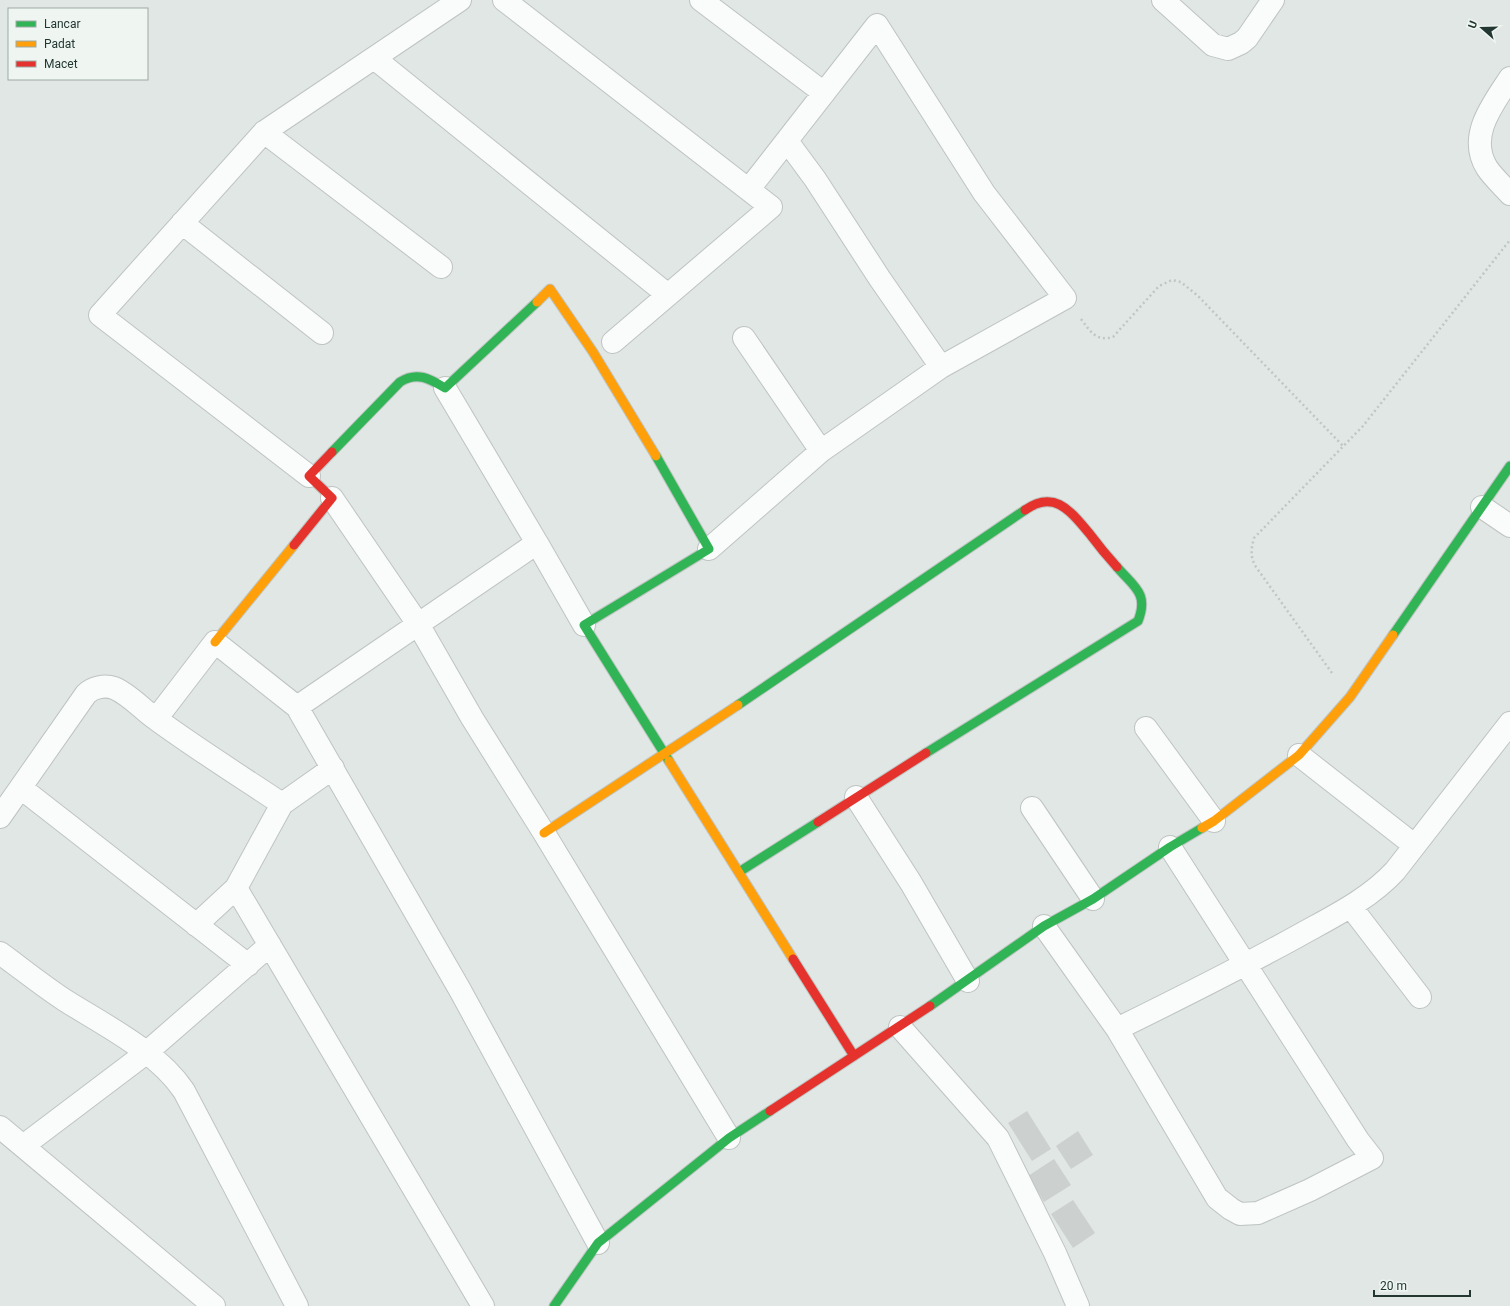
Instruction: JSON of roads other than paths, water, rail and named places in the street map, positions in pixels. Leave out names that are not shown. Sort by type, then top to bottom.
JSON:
[{"type":"street","points":[[460,0],[264,132],[100,314],[309,476],[332,498],[418,624],[472,718],[544,833],[729,1138]]},
{"type":"street","points":[[504,0],[771,207],[614,342]]},
{"type":"street","points":[[701,0],[724,7],[824,93]]},
{"type":"street","points":[[1163,0],[1213,45],[1228,49],[1241,44],[1247,38],[1273,0]]},
{"type":"street","points":[[584,625],[709,549],[821,451],[941,367],[1065,298],[984,193],[877,25],[749,189]]},
{"type":"street","points":[[374,58],[668,294]]},
{"type":"street","points":[[1510,78],[1485,116],[1480,139],[1481,152],[1487,168],[1510,194]]},
{"type":"street","points":[[264,132],[441,267]]},
{"type":"street","points":[[787,141],[815,179],[880,279],[941,367]]},
{"type":"street","points":[[182,223],[322,333]]},
{"type":"street","points":[[445,388],[550,289],[579,330],[634,420],[709,549]]},
{"type":"street","points":[[744,338],[821,451]]},
{"type":"street","points":[[309,476],[407,376],[413,375],[426,377],[445,388],[584,625],[854,1056]]},
{"type":"street","points":[[554,1306],[598,1243],[729,1138],[900,1027],[968,981],[1044,926],[1093,899],[1170,847],[1214,821],[1299,755],[1350,697],[1510,466]]},
{"type":"street","points":[[156,719],[215,642],[332,498]]},
{"type":"street","points":[[544,833],[666,755],[1029,507],[1044,500],[1059,504],[1068,509],[1142,597],[1143,608],[1138,622],[856,797],[739,872]]},
{"type":"street","points":[[1482,506],[1510,526]]},
{"type":"street","points":[[297,707],[537,543]]},
{"type":"street","points":[[215,642],[297,707],[460,990],[598,1243]]},
{"type":"street","points":[[0,817],[89,691],[97,688],[114,688],[156,719],[282,804]]},
{"type":"street","points":[[1117,1029],[1245,965],[1351,907],[1385,882],[1510,722]]},
{"type":"street","points":[[1146,728],[1214,821]]},
{"type":"street","points":[[1299,755],[1414,845]]},
{"type":"street","points":[[196,924],[236,888],[282,804],[333,768]]},
{"type":"street","points":[[21,788],[248,965]]},
{"type":"street","points":[[856,797],[911,883],[968,981]]},
{"type":"street","points":[[1032,808],[1093,899]]},
{"type":"street","points":[[1044,926],[1117,1029],[1213,1192],[1217,1198],[1231,1210],[1240,1214],[1258,1213],[1310,1190],[1372,1158],[1358,1140],[1170,847]]},
{"type":"street","points":[[236,888],[483,1306]]},
{"type":"street","points":[[1351,907],[1420,997]]},
{"type":"street","points":[[23,1146],[146,1053],[270,946]]},
{"type":"street","points":[[0,953],[53,992],[146,1053],[177,1080],[297,1306]]},
{"type":"street","points":[[900,1027],[998,1138],[1055,1254],[1078,1306]]},
{"type":"street","points":[[0,1127],[214,1306]]}]
